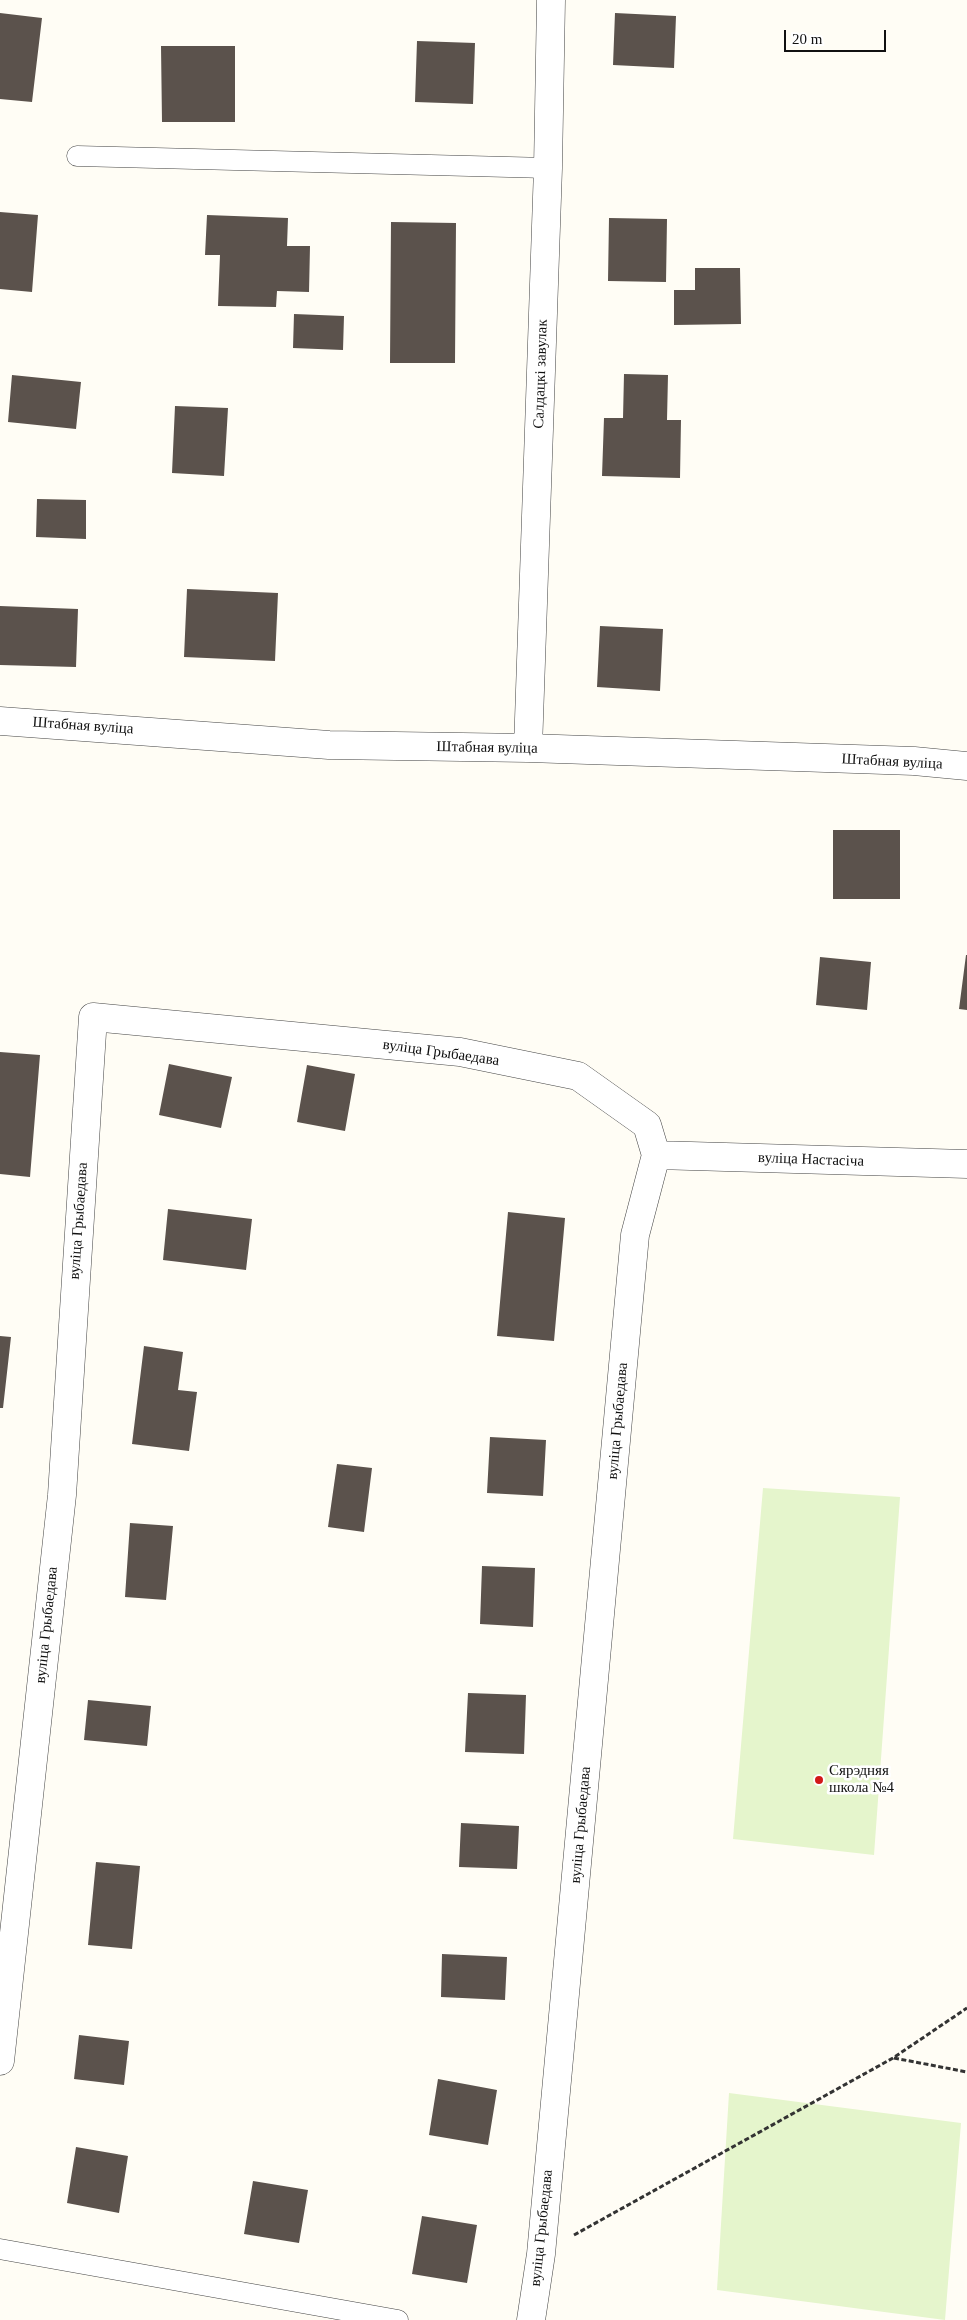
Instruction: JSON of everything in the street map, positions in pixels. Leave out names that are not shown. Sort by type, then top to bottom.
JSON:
[{"type":"street","name":"Салдацкі завулак","points":[[528,748],[548,168],[551,0]]},
{"type":"street","name":"Штабная вуліца","points":[[4,721],[329,745],[528,748],[914,761],[967,766]]},
{"type":"street","name":"вуліца Грыбаедава","points":[[0,2061],[62,1495],[92,1017],[460,1052],[578,1076],[647,1125],[656,1155],[635,1235],[541,2254],[531,2320]]},
{"type":"street","name":"вуліца Настасіча","points":[[656,1155],[967,1164]]},
{"type":"lane","points":[[77,156],[548,168]]},
{"type":"lane","points":[[0,2249],[398,2320]]},
{"type":"path","points":[[541,2254],[893,2058],[967,2008]]},
{"type":"path","points":[[893,2058],[967,2072]]},
{"type":"green space","points":[[763,1488],[900,1497],[874,1855],[733,1839]]},
{"type":"green space","points":[[729,2093],[961,2123],[945,2320],[717,2290]]},
{"type":"building","points":[[0,13],[42,18],[32,102],[0,99]]},
{"type":"building","points":[[615,13],[676,16],[674,68],[613,65]]},
{"type":"building","points":[[417,41],[475,43],[473,104],[415,102]]},
{"type":"building","points":[[161,46],[235,46],[235,122],[162,122]]},
{"type":"building","points":[[0,212],[38,215],[32,292],[0,289]]},
{"type":"building","points":[[207,215],[288,218],[287,246],[310,246],[309,292],[277,291],[276,307],[218,306],[220,255],[205,255]]},
{"type":"building","points":[[609,218],[667,219],[666,282],[608,281]]},
{"type":"building","points":[[391,222],[456,223],[455,363],[390,363]]},
{"type":"building","points":[[695,268],[740,268],[741,324],[674,325],[674,290],[695,290]]},
{"type":"building","points":[[294,314],[344,316],[343,350],[293,348]]},
{"type":"building","points":[[624,374],[668,375],[667,420],[681,420],[680,478],[602,476],[604,418],[623,418]]},
{"type":"building","points":[[12,375],[81,382],[76,429],[8,422]]},
{"type":"building","points":[[175,406],[228,408],[224,476],[172,473]]},
{"type":"building","points":[[37,499],[86,500],[86,539],[36,537]]},
{"type":"building","points":[[187,589],[278,593],[275,661],[184,657]]},
{"type":"building","points":[[0,606],[78,609],[76,667],[0,665]]},
{"type":"building","points":[[600,626],[663,629],[660,691],[597,687]]},
{"type":"building","points":[[833,830],[900,830],[900,899],[833,899]]},
{"type":"building","points":[[967,955],[967,1010],[959,1009]]},
{"type":"building","points":[[820,957],[871,962],[867,1010],[816,1005]]},
{"type":"building","points":[[0,1052],[40,1055],[30,1177],[0,1174]]},
{"type":"building","points":[[169,1064],[232,1077],[221,1128],[159,1115]]},
{"type":"building","points":[[307,1065],[355,1074],[345,1131],[297,1122]]},
{"type":"building","points":[[168,1209],[252,1219],[246,1270],[163,1260]]},
{"type":"building","points":[[508,1212],[565,1218],[554,1341],[497,1336]]},
{"type":"building","points":[[0,1336],[11,1337],[3,1408],[0,1408]]},
{"type":"building","points":[[144,1346],[183,1352],[178,1390],[197,1392],[189,1451],[132,1444]]},
{"type":"building","points":[[490,1437],[546,1440],[543,1496],[487,1493]]},
{"type":"building","points":[[337,1464],[372,1468],[364,1532],[328,1527]]},
{"type":"building","points":[[130,1523],[173,1526],[166,1600],[125,1597]]},
{"type":"building","points":[[482,1566],[535,1568],[533,1627],[480,1624]]},
{"type":"building","points":[[468,1693],[526,1695],[524,1754],[465,1752]]},
{"type":"building","points":[[88,1700],[151,1706],[147,1746],[84,1740]]},
{"type":"building","points":[[461,1823],[519,1826],[517,1869],[459,1867]]},
{"type":"building","points":[[96,1862],[140,1866],[132,1949],[88,1945]]},
{"type":"building","points":[[442,1954],[507,1957],[505,2000],[441,1997]]},
{"type":"building","points":[[79,2035],[129,2041],[124,2085],[74,2079]]},
{"type":"building","points":[[438,2079],[497,2090],[488,2145],[429,2135]]},
{"type":"building","points":[[76,2147],[128,2156],[119,2213],[67,2203]]},
{"type":"building","points":[[253,2181],[308,2190],[299,2243],[244,2234]]},
{"type":"building","points":[[422,2216],[477,2225],[467,2283],[412,2274]]},
{"type":"place","name":"Сярэдняя школа №4","points":[[819,1780]]}]
